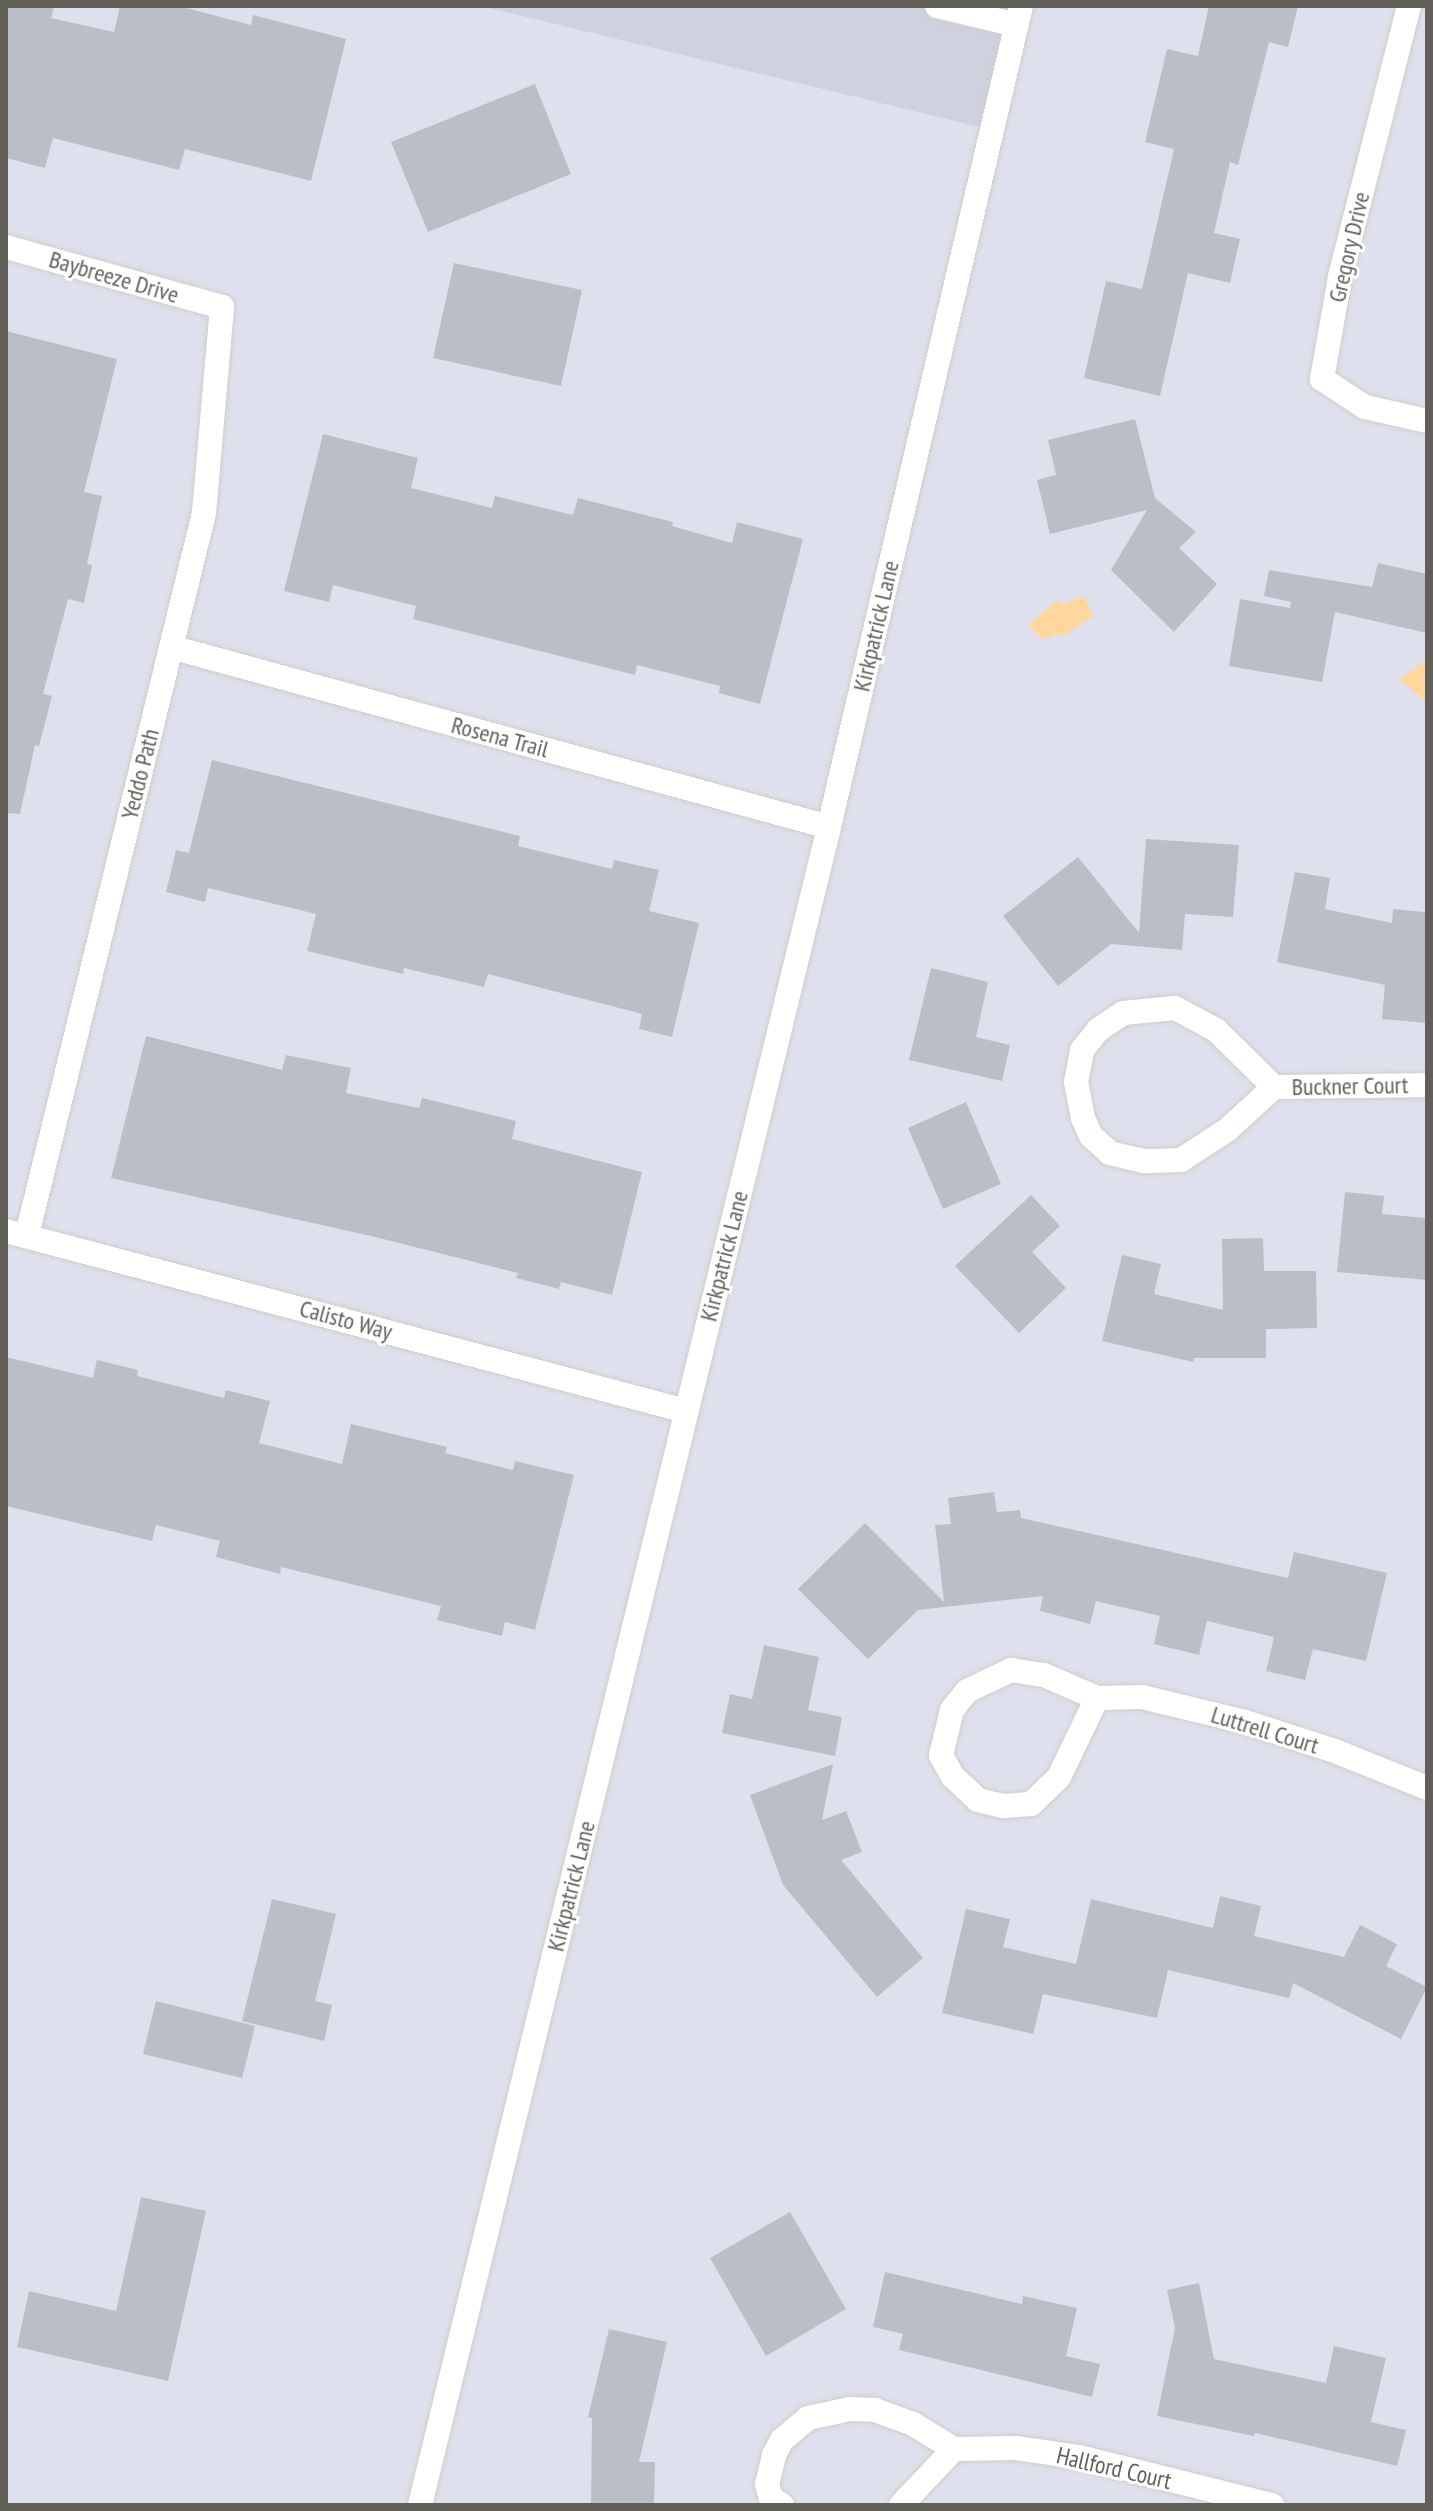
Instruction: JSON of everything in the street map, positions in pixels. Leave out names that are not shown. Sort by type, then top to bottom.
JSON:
[{"type":"street","points":[[937,6],[1019,15]]},
{"type":"street","name":"Gregory Drive","points":[[1409,6],[1340,277],[1322,379],[1365,407],[1427,421]]},
{"type":"street","name":"Kirkpatrick Lane","points":[[420,2505],[829,827],[1019,15]]},
{"type":"street","name":"Baybreeze Drive","points":[[6,247],[222,307]]},
{"type":"street","name":"Yeddo Path","points":[[16,1233],[204,513],[222,307]]},
{"type":"street","name":"Rosena Trail","points":[[171,647],[829,827]]},
{"type":"street","name":"Buckner Court","points":[[1274,1087],[1216,1030],[1175,1008],[1123,1013],[1098,1030],[1082,1050],[1076,1082],[1083,1118],[1091,1136],[1110,1153],[1144,1161],[1181,1160],[1198,1153],[1274,1087],[1427,1085]]},
{"type":"street","name":"Calisto Way","points":[[16,1233],[686,1411]]},
{"type":"street","name":"Luttrell Court","points":[[1097,1698],[1059,1777],[1031,1804],[1003,1806],[978,1800],[953,1777],[941,1755],[952,1710],[967,1691],[1011,1670],[1044,1675],[1097,1698],[1142,1697],[1245,1722],[1427,1788]]},
{"type":"street","points":[[782,2505],[771,2498],[767,2484],[774,2455],[782,2440],[808,2418],[850,2409],[875,2410],[913,2424],[954,2449],[901,2505]]},
{"type":"street","name":"Hallford Court","points":[[954,2449],[1016,2448],[1079,2457],[1272,2505]]},
{"type":"shaded area","points":[[481,6],[1013,6],[984,128]]},
{"type":"shaded area","points":[[1084,596],[1094,616],[1064,636],[1057,634],[1043,640],[1029,625],[1057,601],[1065,604]]},
{"type":"shaded area","points":[[1427,660],[1427,703],[1400,679]]},
{"type":"building","points":[[6,6],[54,6],[51,18],[114,32],[120,6],[179,6],[251,25],[253,15],[346,39],[311,181],[185,149],[179,170],[53,138],[45,168],[6,158]]},
{"type":"building","points":[[1209,6],[1298,6],[1288,47],[1269,42],[1238,165],[1230,162],[1214,233],[1240,239],[1230,283],[1188,273],[1160,396],[1084,378],[1106,281],[1142,289],[1174,149],[1145,142],[1167,49],[1198,56]]},
{"type":"building","points":[[535,84],[571,174],[428,232],[391,142]]},
{"type":"building","points":[[454,263],[582,290],[561,386],[433,358]]},
{"type":"building","points":[[6,331],[117,359],[84,492],[102,496],[87,564],[92,565],[84,603],[68,599],[43,694],[52,696],[39,746],[35,745],[20,814],[6,813]]},
{"type":"building","points":[[1135,419],[1155,498],[1196,532],[1179,548],[1217,584],[1174,632],[1111,570],[1147,510],[1050,534],[1037,480],[1056,475],[1048,440]]},
{"type":"building","points":[[323,434],[418,458],[411,488],[492,508],[495,496],[573,515],[578,498],[673,522],[672,526],[732,543],[737,522],[803,539],[760,704],[719,693],[720,686],[637,665],[635,675],[413,619],[416,606],[333,585],[329,602],[284,591]]},
{"type":"building","points":[[1378,563],[1427,574],[1427,633],[1335,612],[1322,682],[1229,666],[1240,599],[1290,608],[1291,602],[1264,596],[1269,570],[1372,587]]},
{"type":"building","points":[[212,760],[520,836],[518,846],[612,869],[614,860],[659,870],[649,911],[699,923],[672,1037],[639,1029],[642,1014],[488,974],[484,987],[404,968],[403,974],[307,951],[316,914],[208,888],[205,902],[166,892],[176,850],[189,853]]},
{"type":"building","points":[[1146,839],[1239,845],[1233,917],[1185,914],[1182,950],[1111,944],[1058,986],[1003,916],[1078,857],[1139,933]]},
{"type":"building","points":[[1295,872],[1330,878],[1325,909],[1392,923],[1393,909],[1425,912],[1427,1023],[1382,1019],[1385,985],[1277,962]]},
{"type":"building","points":[[931,968],[988,982],[976,1037],[1010,1045],[1002,1081],[909,1060]]},
{"type":"building","points":[[146,1036],[282,1070],[286,1055],[351,1068],[346,1093],[419,1108],[422,1098],[516,1121],[512,1139],[642,1172],[612,1295],[561,1282],[559,1289],[516,1278],[518,1273],[371,1236],[111,1178]]},
{"type":"building","points":[[966,1102],[1001,1184],[943,1209],[908,1128]]},
{"type":"building","points":[[1345,1192],[1384,1196],[1382,1214],[1427,1218],[1427,1280],[1337,1272]]},
{"type":"building","points":[[1031,1195],[1060,1226],[1032,1252],[1066,1288],[1019,1333],[955,1266]]},
{"type":"building","points":[[1263,1238],[1264,1271],[1316,1271],[1317,1328],[1266,1329],[1266,1358],[1194,1358],[1193,1362],[1102,1341],[1122,1255],[1161,1264],[1154,1294],[1223,1310],[1222,1239]]},
{"type":"building","points":[[6,1357],[93,1378],[97,1360],[138,1370],[137,1376],[224,1398],[226,1390],[270,1401],[259,1443],[342,1464],[351,1424],[447,1447],[445,1453],[513,1470],[515,1461],[574,1475],[535,1630],[505,1622],[502,1636],[437,1620],[441,1606],[281,1567],[280,1574],[216,1557],[220,1541],[156,1525],[152,1541],[6,1506]]},
{"type":"building","points":[[994,1492],[997,1512],[1020,1510],[1021,1518],[1288,1578],[1294,1552],[1387,1573],[1366,1661],[1313,1649],[1305,1680],[1266,1671],[1274,1637],[1207,1621],[1199,1655],[1154,1644],[1160,1616],[1096,1601],[1090,1624],[1040,1611],[1043,1596],[918,1610],[868,1659],[798,1589],[865,1523],[944,1602],[935,1525],[951,1524],[948,1498]]},
{"type":"building","points":[[764,1645],[819,1657],[808,1710],[842,1717],[835,1756],[722,1733],[730,1694],[752,1699]]},
{"type":"building","points":[[833,1764],[822,1820],[846,1811],[862,1852],[841,1860],[923,1958],[877,1997],[783,1885],[750,1795]]},
{"type":"building","points":[[1220,1896],[1261,1906],[1254,1936],[1344,1957],[1360,1925],[1397,1944],[1386,1966],[1427,1987],[1401,2039],[1293,1983],[1289,1998],[1168,1970],[1157,2018],[1043,1994],[1033,2034],[942,2013],[966,1909],[1010,1919],[1003,1947],[1076,1964],[1091,1899],[1213,1928]]},
{"type":"building","points":[[272,1899],[336,1914],[315,2001],[332,2005],[324,2041],[242,2021]]},
{"type":"building","points":[[156,2001],[255,2026],[242,2078],[143,2054]]},
{"type":"building","points":[[141,2197],[206,2211],[168,2381],[17,2347],[29,2291],[116,2311]]},
{"type":"building","points":[[790,2212],[846,2309],[766,2356],[710,2258]]},
{"type":"building","points":[[885,2272],[1022,2304],[1023,2296],[1077,2308],[1066,2356],[1100,2364],[1092,2397],[899,2350],[903,2334],[873,2327]]},
{"type":"building","points":[[1199,2283],[1214,2359],[1326,2383],[1334,2346],[1386,2358],[1371,2422],[1406,2430],[1397,2466],[1255,2433],[1254,2436],[1157,2416],[1175,2328],[1167,2290]]},
{"type":"building","points":[[609,2329],[667,2342],[639,2462],[655,2462],[654,2505],[591,2505],[592,2418],[588,2417]]}]
